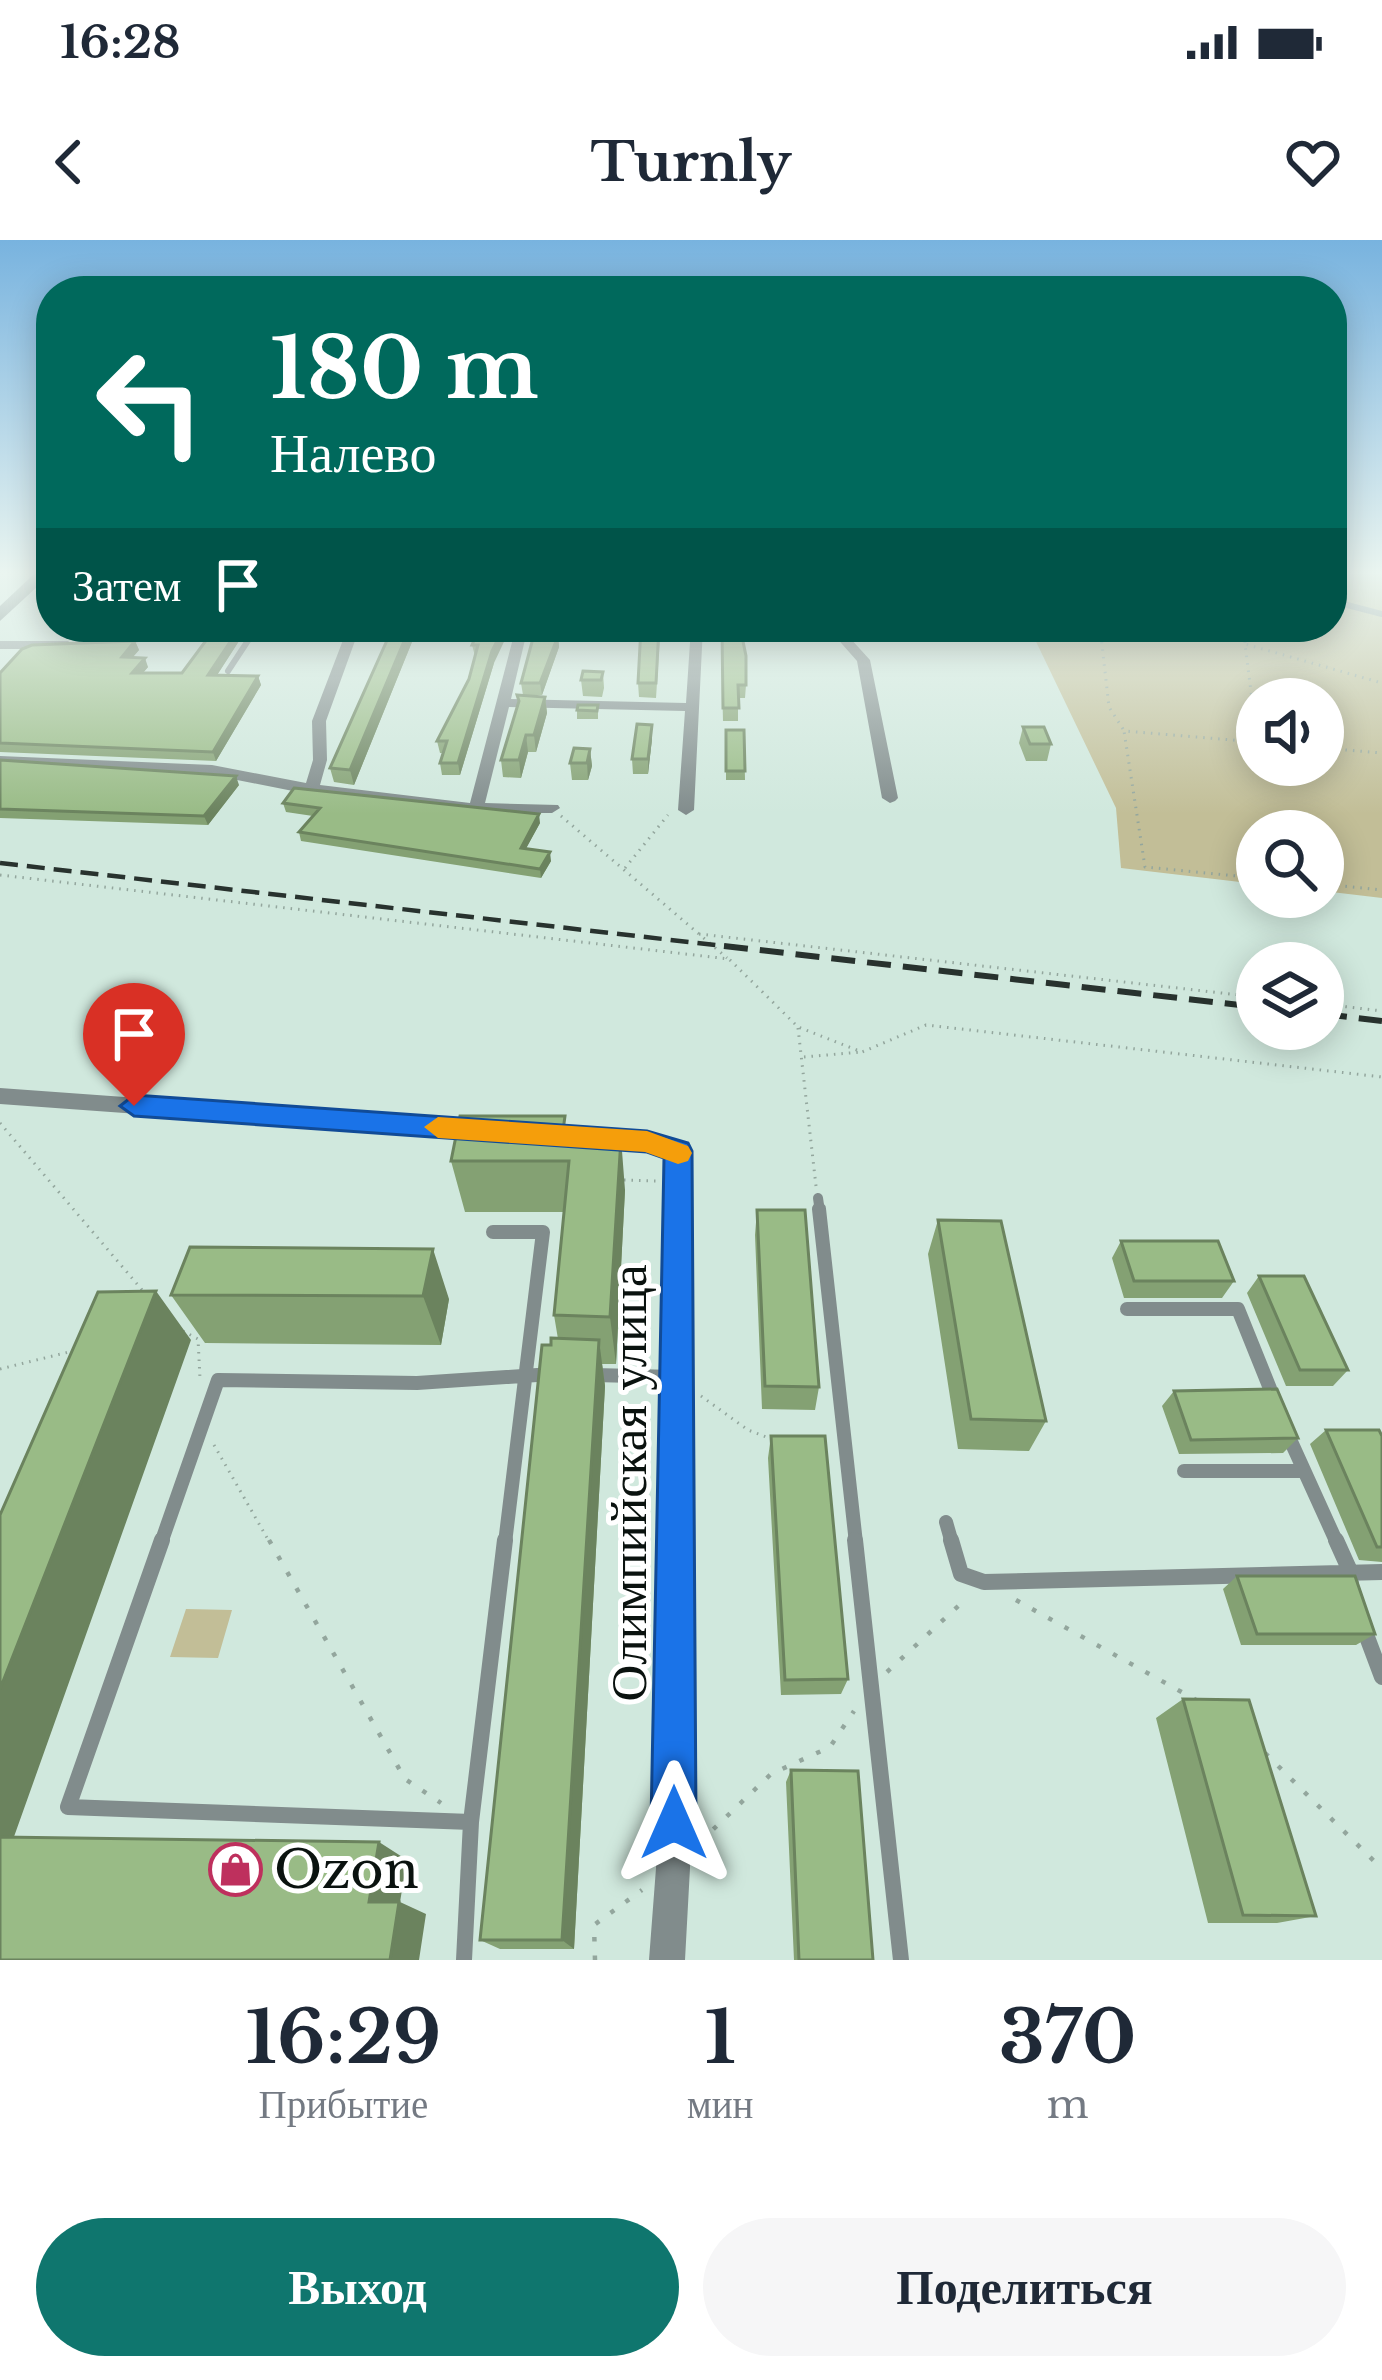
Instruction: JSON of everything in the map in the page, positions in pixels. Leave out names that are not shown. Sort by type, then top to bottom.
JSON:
[{"type":"street","points":[[312,788],[320,760],[319,722],[344,654]]},
{"type":"street","points":[[476,808],[515,654]]},
{"type":"street","points":[[686,810],[695,654]]},
{"type":"street","points":[[858,654],[863,660],[890,798]]},
{"type":"street","points":[[502,703],[692,706]]},
{"type":"street","points":[[0,760],[212,770],[476,808],[552,808]]},
{"type":"street","points":[[0,1096],[647,1142],[678,1166]]},
{"type":"street","name":"Олимпийская улица","points":[[667,1960],[673,1868],[678,1166]]},
{"type":"lane","points":[[228,671],[239,654]]},
{"type":"lane","points":[[818,1198],[901,1960]]},
{"type":"lane","points":[[464,1960],[471,1822],[543,1232],[493,1232]]},
{"type":"lane","points":[[1127,1309],[1238,1309],[1302,1471],[1350,1571],[1352,1597]]},
{"type":"lane","points":[[471,1822],[68,1807],[218,1380],[417,1383],[528,1373],[675,1377]]},
{"type":"lane","points":[[1184,1472],[1302,1471]]},
{"type":"lane","points":[[946,1522],[961,1574],[984,1582],[1382,1572]]},
{"type":"lane","points":[[1359,1617],[1382,1677]]},
{"type":"path","points":[[1103,654],[1109,707],[1124,731],[1145,867],[1236,876]]},
{"type":"path","points":[[1282,654],[1382,682]]},
{"type":"path","points":[[1124,731],[1236,739]]},
{"type":"path","points":[[1344,750],[1382,753]]},
{"type":"path","points":[[552,808],[729,959],[797,1027],[862,1052]]},
{"type":"path","points":[[624,870],[671,811],[686,810]]},
{"type":"path","points":[[0,875],[729,959]]},
{"type":"path","points":[[1344,886],[1382,890]]},
{"type":"path","points":[[699,934],[1236,995]]},
{"type":"path","points":[[1344,1006],[1382,1011]]},
{"type":"path","points":[[801,1057],[862,1052],[926,1025],[1382,1077]]},
{"type":"path","points":[[797,1027],[818,1198]]},
{"type":"path","points":[[0,1124],[145,1293]]},
{"type":"path","points":[[616,1180],[678,1166]]},
{"type":"path","points":[[174,1327],[198,1339],[200,1379]]},
{"type":"path","points":[[0,1369],[87,1348]]},
{"type":"path","points":[[675,1377],[748,1430],[769,1437]]},
{"type":"path","points":[[203,1426],[405,1779],[471,1822]]},
{"type":"path","points":[[595,1960],[594,1925],[673,1868],[771,1774],[830,1747],[871,1686],[984,1582],[1209,1706]]},
{"type":"path","points":[[1263,1751],[1382,1869]]},
{"type":"shaded area","points":[[1042,654],[1382,654],[1382,898],[1344,893],[1344,810],[1236,810],[1236,882],[1121,868],[1116,808]]},
{"type":"shaded area","points":[[186,1609],[232,1610],[218,1658],[170,1657]]},
{"type":"building","points":[[17,654],[124,654],[145,658],[132,673],[182,673],[196,654],[222,654],[208,675],[258,676],[213,752],[0,743],[0,673]]},
{"type":"building","points":[[381,654],[399,654],[350,770],[330,768]]},
{"type":"building","points":[[476,654],[491,654],[458,763],[440,763],[447,741],[437,741],[469,679]]},
{"type":"building","points":[[529,654],[551,654],[540,683],[521,683]]},
{"type":"building","points":[[640,654],[658,654],[656,683],[638,683]]},
{"type":"building","points":[[722,654],[746,654],[746,685],[738,685],[739,708],[723,708]]},
{"type":"building","points":[[583,671],[603,672],[601,680],[581,680]]},
{"type":"building","points":[[517,695],[545,697],[534,735],[526,735],[519,760],[501,760],[519,701]]},
{"type":"building","points":[[578,705],[598,705],[597,711],[577,710]]},
{"type":"building","points":[[637,724],[652,725],[648,759],[632,759]]},
{"type":"building","points":[[1023,727],[1044,727],[1051,744],[1030,744]]},
{"type":"building","points":[[726,730],[744,730],[745,771],[726,771]]},
{"type":"building","points":[[574,748],[590,749],[587,763],[570,763]]},
{"type":"building","points":[[0,760],[236,776],[204,816],[0,809]]},
{"type":"building","points":[[294,788],[539,814],[521,848],[550,852],[540,869],[299,832],[320,808],[283,803]]},
{"type":"building","points":[[460,1116],[565,1116],[562,1138],[621,1138],[610,1317],[554,1315],[569,1161],[451,1161]]},
{"type":"building","points":[[757,1210],[805,1210],[819,1387],[765,1386]]},
{"type":"building","points":[[938,1220],[1001,1221],[1046,1421],[971,1419]]},
{"type":"building","points":[[1121,1241],[1218,1241],[1234,1281],[1134,1281]]},
{"type":"building","points":[[190,1247],[433,1249],[423,1296],[171,1295]]},
{"type":"building","points":[[1259,1276],[1304,1276],[1348,1370],[1300,1370]]},
{"type":"building","points":[[156,1291],[0,1689],[0,1515],[98,1292]]},
{"type":"building","points":[[551,1338],[599,1340],[562,1940],[480,1940],[542,1345],[551,1345]]},
{"type":"building","points":[[1277,1389],[1298,1438],[1191,1440],[1174,1391]]},
{"type":"building","points":[[1326,1430],[1379,1430],[1382,1436],[1382,1547],[1377,1547]]},
{"type":"building","points":[[771,1436],[825,1436],[848,1679],[785,1680]]},
{"type":"building","points":[[1237,1576],[1355,1576],[1375,1634],[1257,1634]]},
{"type":"building","points":[[1183,1699],[1249,1700],[1316,1916],[1243,1915]]},
{"type":"building","points":[[791,1770],[858,1771],[873,1960],[799,1960]]},
{"type":"building","points":[[0,1837],[379,1842],[369,1902],[399,1902],[390,1960],[0,1960]]},
{"type":"railway","points":[[0,863],[750,949]]},
{"type":"railway","points":[[724,946],[1236,1005]]},
{"type":"railway","points":[[1344,1016],[1382,1021]]},
{"type":"slow traffic","points":[[438,1127],[647,1142],[678,1153]]},
{"type":"place","name":"Ozon","points":[[235,1870]]},
{"type":"route","points":[[134,1106],[647,1142],[678,1151],[674,1823]]}]
